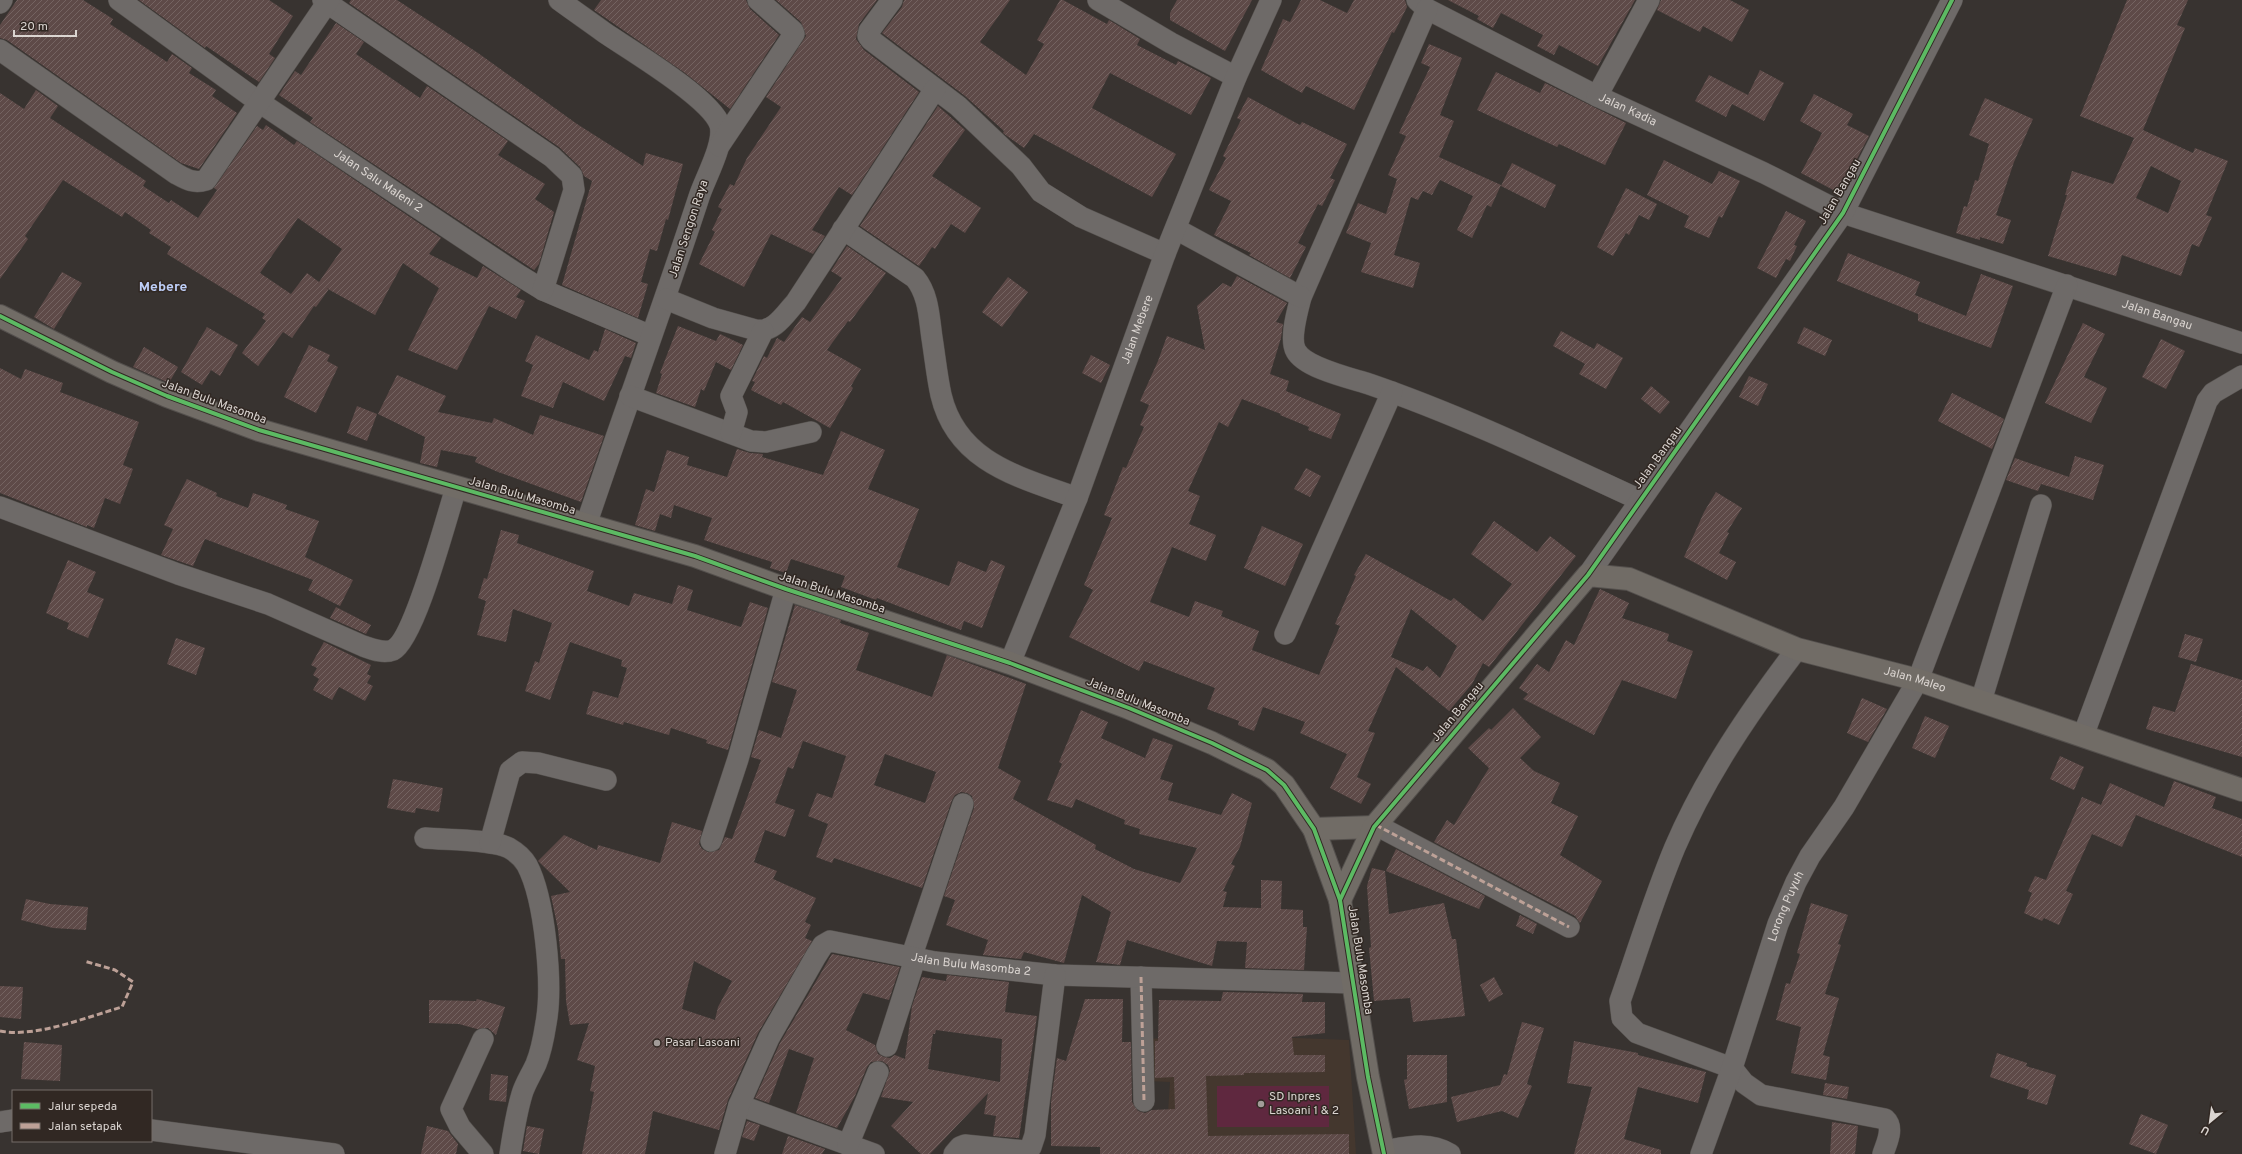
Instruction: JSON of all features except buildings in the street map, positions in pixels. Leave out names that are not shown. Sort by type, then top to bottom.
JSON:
[{"type":"street","name":"Jalan Salu Maleni 2","points":[[119,0],[259,102],[543,290],[651,336]]},
{"type":"street","name":"Jalan Sengon Raya","points":[[559,0],[691,92],[717,120],[720,126],[719,146],[703,183],[666,299],[651,336],[586,525]]},
{"type":"street","points":[[719,146],[794,33],[758,0]]},
{"type":"street","points":[[892,0],[869,31],[868,36],[870,40],[935,89],[938,89],[950,98],[1011,155],[1041,192],[1081,217],[1165,254]]},
{"type":"street","points":[[1098,0],[1171,43],[1236,77]]},
{"type":"street","name":"Jalan Mebere","points":[[1010,663],[1076,498],[1165,254],[1236,77],[1272,0]]},
{"type":"street","points":[[1597,96],[1649,0]]},
{"type":"street","name":"Jalan Bangau","points":[[1340,900],[1375,826],[1588,575],[1742,358],[1843,212],[1952,0]]},
{"type":"street","points":[[0,50],[175,173],[194,182],[206,180],[326,1],[552,157],[572,176],[574,190],[543,290]]},
{"type":"street","points":[[1422,5],[1301,297],[1296,313],[1294,340],[1295,350],[1309,363],[1392,392],[1487,430],[1640,500]]},
{"type":"street","name":"Jalan Kadia","points":[[1422,5],[1597,96],[1764,173],[1843,212]]},
{"type":"street","points":[[731,433],[737,412],[731,396],[763,331],[775,325],[796,302],[935,89]]},
{"type":"street","name":"Jalan Bangau","points":[[1843,212],[2242,344]]},
{"type":"street","points":[[1176,229],[1301,297]]},
{"type":"street","points":[[843,230],[915,278],[920,284],[926,299],[942,396],[950,421],[962,438],[977,454],[1009,473],[1076,498]]},
{"type":"street","name":"Lorong Puyuh","points":[[1701,1154],[1732,1068],[1778,924],[1796,882],[1810,856],[1844,807],[1918,680],[2067,285]]},
{"type":"street","points":[[666,299],[713,318],[763,331]]},
{"type":"street","name":"Jalan Bulu Masomba","points":[[0,316],[112,372],[174,398],[259,430],[695,556],[786,589],[1010,663],[1129,708],[1267,770],[1284,785],[1314,829],[1340,900],[1368,1077],[1384,1152]]},
{"type":"street","points":[[2083,736],[2207,401],[2213,393],[2242,376]]},
{"type":"street","points":[[1285,634],[1392,392]]},
{"type":"street","points":[[630,396],[751,441],[766,442],[811,432]]},
{"type":"street","points":[[0,507],[178,574],[268,604],[363,646],[377,651],[385,651],[393,650],[400,644],[412,621],[427,583],[456,488]]},
{"type":"street","points":[[1981,701],[2041,505]]},
{"type":"street","name":"Jalan Maleo","points":[[1588,575],[1629,579],[1797,649],[1918,680],[2242,790]]},
{"type":"street","points":[[711,840],[738,759],[786,589]]},
{"type":"street","points":[[1797,649],[1758,701],[1699,797],[1675,848],[1620,1001],[1622,1018],[1637,1033],[1732,1068],[1744,1084],[1761,1096],[1885,1119],[1890,1125],[1890,1132],[1883,1154]]},
{"type":"street","points":[[490,843],[510,771],[522,762],[538,763],[606,780]]},
{"type":"street","points":[[887,1046],[913,959],[963,804]]},
{"type":"street","points":[[1314,829],[1375,826],[1570,926]]},
{"type":"street","points":[[425,838],[490,843],[508,848],[526,864],[534,882],[542,911],[548,993],[546,1022],[537,1062],[522,1093],[513,1129],[510,1154]]},
{"type":"street","name":"Jalan Bulu Masomba 2","points":[[724,1154],[739,1105],[768,1038],[816,956],[826,942],[830,941],[913,959],[1056,975],[1354,983]]},
{"type":"street","points":[[954,1154],[965,1144],[1025,1151],[1031,1147],[1035,1135],[1056,975]]},
{"type":"street","points":[[1141,977],[1144,1101]]},
{"type":"street","points":[[483,1039],[451,1109],[460,1127],[483,1154]]},
{"type":"street","points":[[848,1145],[878,1072]]},
{"type":"street","points":[[739,1105],[874,1154]]},
{"type":"street","points":[[0,1122],[12,1120]]},
{"type":"street","points":[[152,1130],[334,1154]]},
{"type":"street","points":[[1384,1152],[1423,1145],[1432,1146],[1450,1154]]},
{"type":"shaded area","name":"SD Inpres Lasoani 1 & 2","points":[[1218,1035],[1349,1040],[1356,1154],[1169,1154],[1167,1127],[1170,1082],[1148,1081],[1147,1039]]},
{"type":"shaded area","points":[[1217,1086],[1329,1086],[1329,1127],[1217,1127]]},
{"type":"marked path","points":[[1376,825],[1569,927]]},
{"type":"marked path","points":[[0,1031],[29,1032],[45,1029],[78,1021],[122,1007],[133,982],[115,970],[84,961]]},
{"type":"marked path","points":[[1141,977],[1144,1101]]},
{"type":"cycle path","points":[[1340,900],[1374,827],[1588,575],[1843,213],[1952,0]]},
{"type":"cycle path","points":[[0,316],[112,372],[167,396],[259,430],[695,556],[786,589],[1010,663],[1129,708],[1212,743],[1267,770],[1284,785],[1314,829],[1340,900],[1368,1077],[1384,1154]]},
{"type":"place","name":"Pasar Lasoani","points":[[657,1043]]},
{"type":"place","name":"SD Inpres Lasoani 1 & 2","points":[[1261,1104]]},
{"type":"district","name":"Mebere","points":[[163,287]]}]
